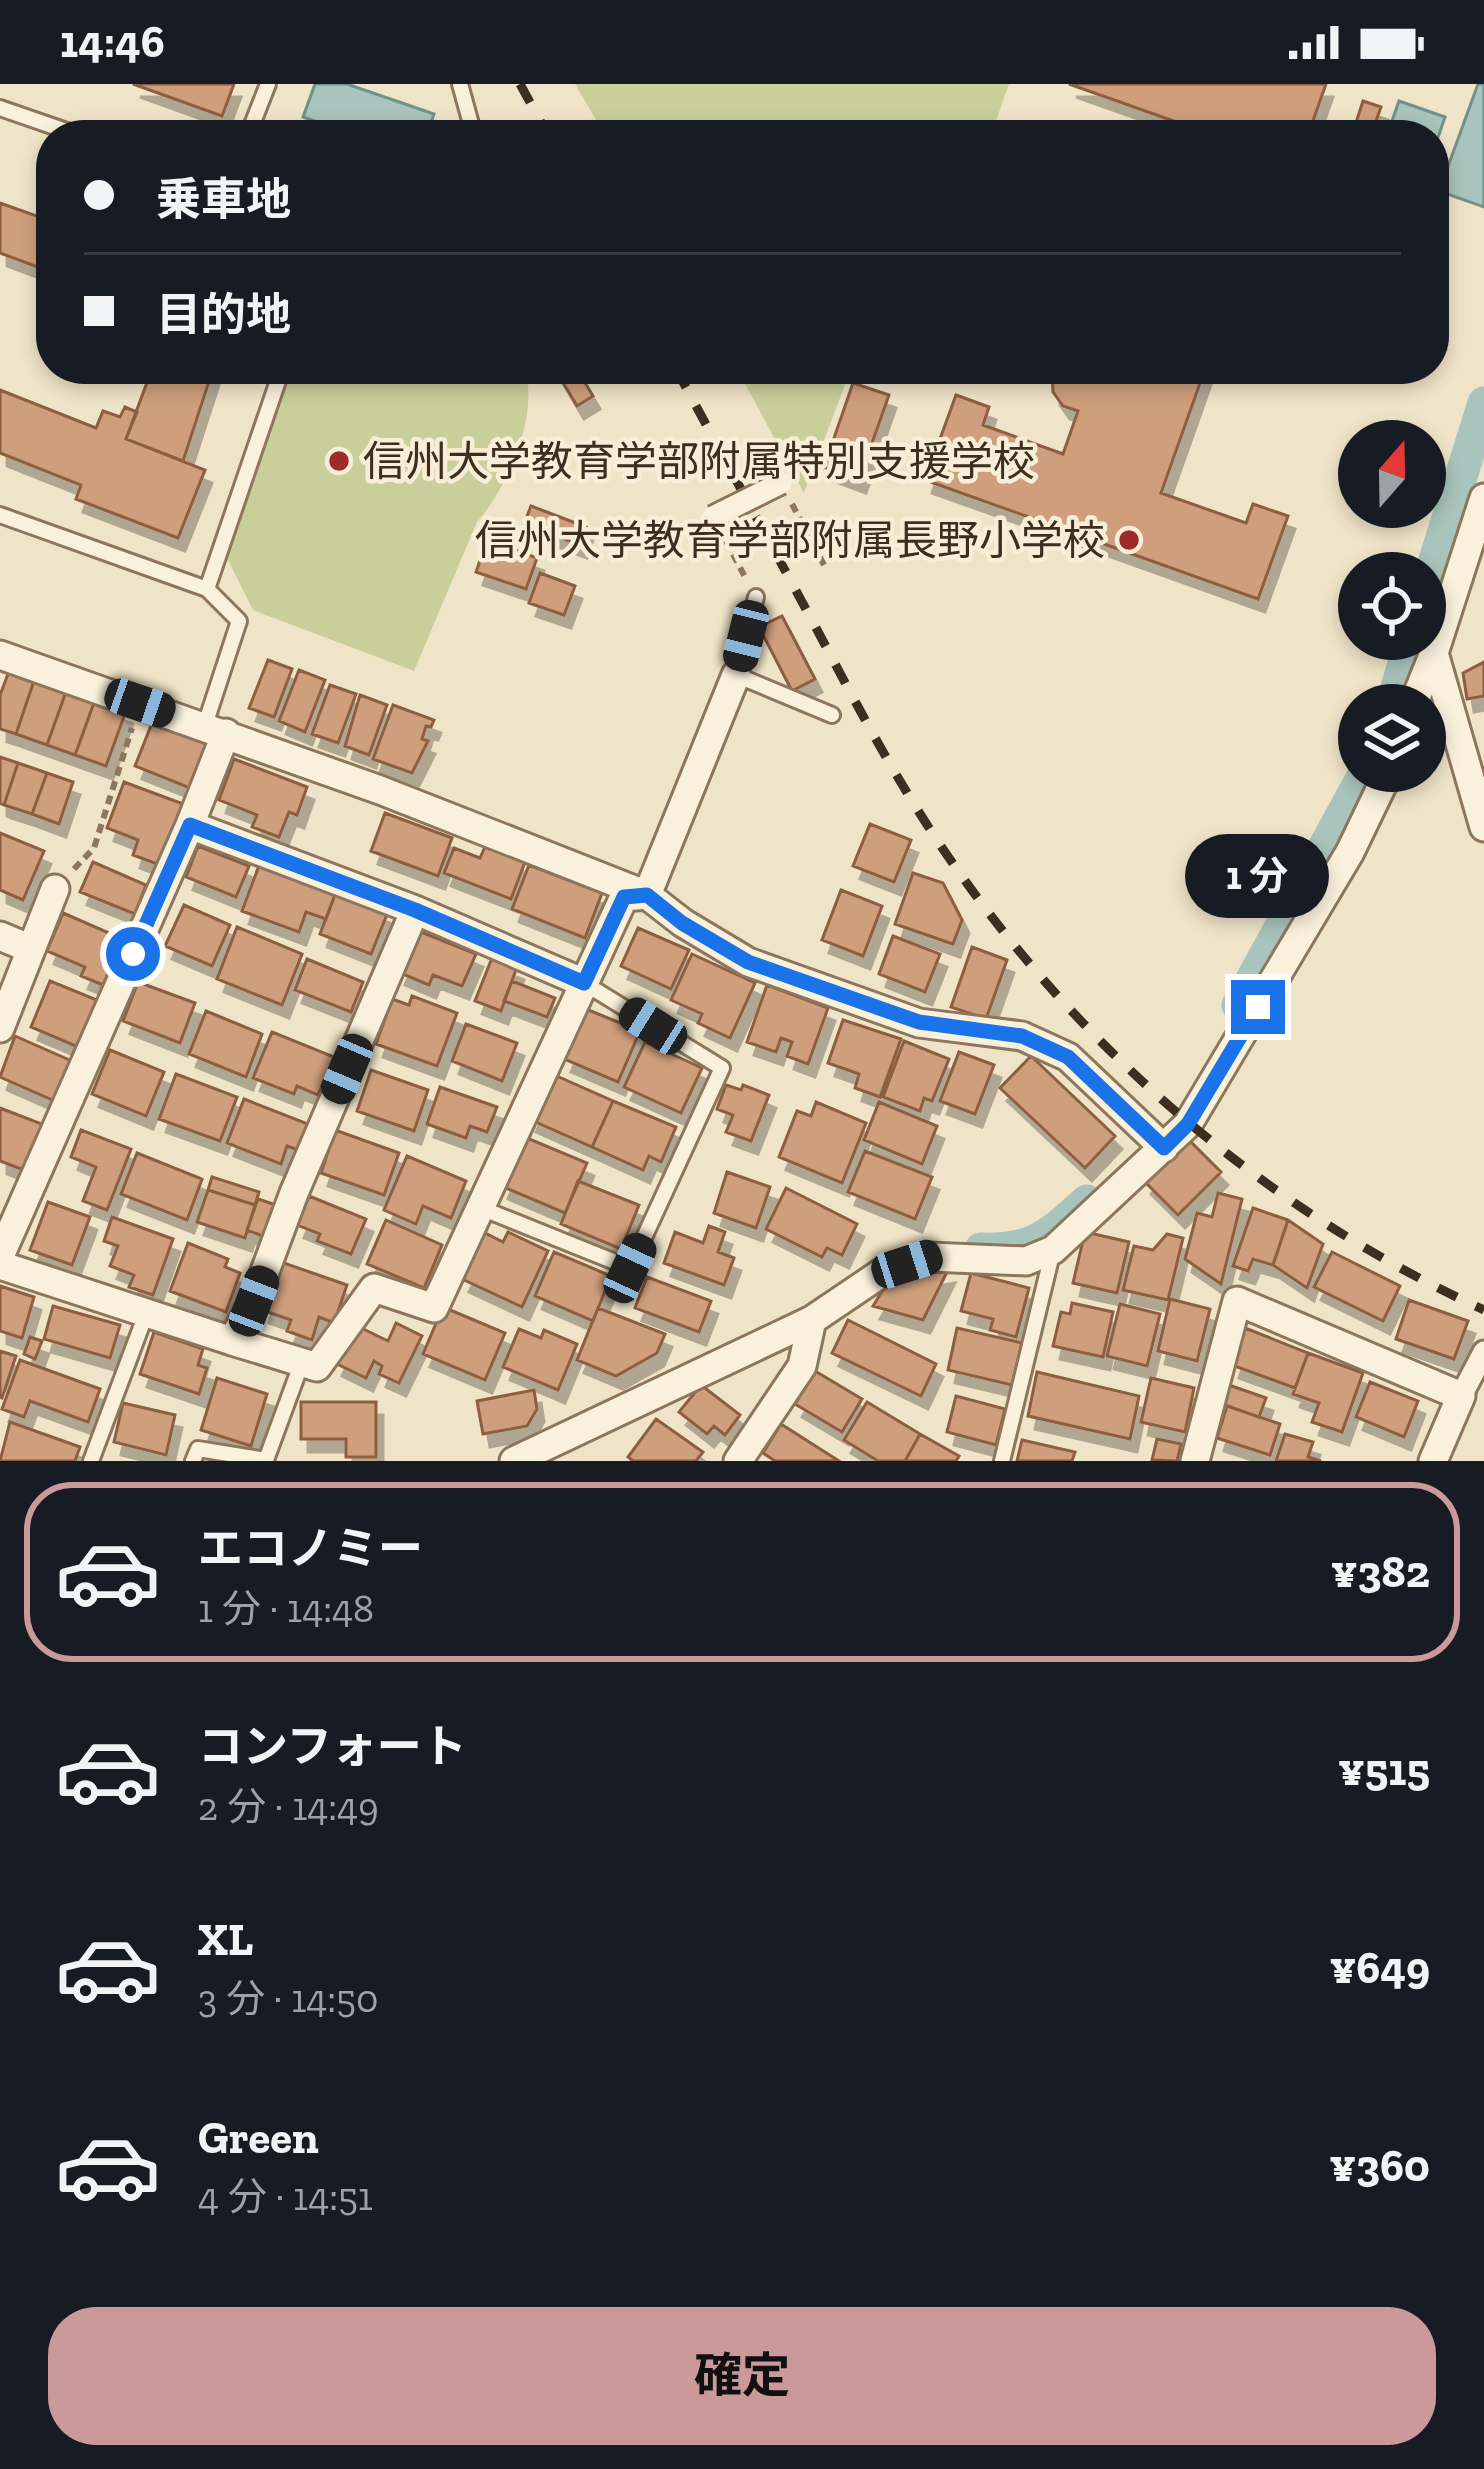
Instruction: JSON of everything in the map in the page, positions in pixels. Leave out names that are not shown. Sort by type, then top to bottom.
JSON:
[{"type":"street","points":[[713,517],[782,483]]},
{"type":"street","points":[[1446,616],[1484,498]]},
{"type":"street","points":[[0,655],[216,729],[647,895],[682,923],[748,962],[919,1022],[1022,1036],[1068,1057],[1164,1148]]},
{"type":"street","points":[[1436,660],[1484,827]]},
{"type":"street","points":[[647,895],[736,675]]},
{"type":"street","points":[[0,1256],[190,825],[216,729]]},
{"type":"street","points":[[514,1461],[812,1320],[883,1272],[930,1257],[1026,1262],[1054,1250],[1188,1124],[1350,852],[1379,792]]},
{"type":"street","points":[[190,825],[415,910],[584,983]]},
{"type":"street","points":[[0,1028],[55,889]]},
{"type":"street","points":[[0,1265],[317,1367],[374,1288],[434,1308],[624,897],[647,895]]},
{"type":"street","points":[[232,1341],[254,1301],[294,1192],[415,910]]},
{"type":"street","points":[[0,936],[31,949]]},
{"type":"street","points":[[1195,1461],[1237,1301],[1460,1396]]},
{"type":"street","points":[[738,1461],[802,1366],[812,1320]]},
{"type":"street","points":[[1433,1461],[1484,1352]]},
{"type":"lane","points":[[254,120],[268,84]]},
{"type":"lane","points":[[460,84],[470,120]]},
{"type":"lane","points":[[0,108],[36,120]]},
{"type":"lane","points":[[207,589],[277,384]]},
{"type":"lane","points":[[0,515],[207,589],[239,621],[216,729]]},
{"type":"lane","points":[[756,598],[736,675],[832,715]]},
{"type":"lane","points":[[481,1208],[630,1268],[704,1108],[722,1068],[584,983]]},
{"type":"lane","points":[[1002,1461],[1054,1250]]},
{"type":"lane","points":[[92,1461],[146,1314]]},
{"type":"lane","points":[[193,1461],[198,1449],[266,1460],[302,1362]]},
{"type":"path","points":[[782,483],[824,565]]},
{"type":"path","points":[[713,517],[756,598]]},
{"type":"path","points":[[55,889],[94,848],[140,703]]},
{"type":"green space","points":[[575,84],[1009,84],[996,120],[596,120]]},
{"type":"green space","points":[[286,384],[527,384],[528,407],[518,450],[499,491],[477,522],[414,671],[253,610],[227,558]]},
{"type":"green space","points":[[745,384],[845,384],[804,493]]},
{"type":"water","points":[[315,84],[347,84],[434,114],[432,120],[303,117]]},
{"type":"water","points":[[1478,84],[1484,84],[1484,207],[1449,195],[1449,164]]},
{"type":"water","points":[[1399,101],[1445,117],[1444,120],[1392,120]]},
{"type":"building","points":[[133,84],[234,84],[222,116]]},
{"type":"building","points":[[1069,84],[1326,84],[1313,120],[1171,120]]},
{"type":"building","points":[[1363,101],[1381,107],[1376,120],[1357,120]]},
{"type":"building","points":[[0,203],[36,216],[36,266],[0,253]]},
{"type":"building","points":[[146,384],[208,384],[183,461],[126,439]]},
{"type":"building","points":[[564,384],[586,384],[593,396],[577,406]]},
{"type":"building","points":[[853,384],[889,395],[859,480],[824,467]]},
{"type":"building","points":[[1053,384],[1200,384],[1161,493],[1246,523],[1253,504],[1288,516],[1258,599],[925,480],[956,395],[989,407],[983,425],[1063,454],[1078,411],[1063,406]]},
{"type":"building","points":[[0,390],[96,428],[103,411],[120,417],[125,407],[137,412],[126,439],[205,470],[178,538],[76,499],[81,485],[0,453]]},
{"type":"building","points":[[531,506],[586,527],[580,545],[524,524]]},
{"type":"building","points":[[487,540],[537,558],[526,589],[476,572]]},
{"type":"building","points":[[540,573],[575,586],[564,615],[529,603]]},
{"type":"building","points":[[782,616],[815,679],[792,691],[759,627]]},
{"type":"building","points":[[268,660],[292,669],[274,717],[249,708]]},
{"type":"building","points":[[1484,662],[1484,696],[1467,699],[1463,673]]},
{"type":"building","points":[[10,669],[35,678],[16,734],[0,729],[0,695]]},
{"type":"building","points":[[299,670],[325,680],[305,732],[279,721]]},
{"type":"building","points":[[35,678],[67,689],[47,745],[16,734]]},
{"type":"building","points":[[330,685],[356,694],[338,743],[312,734]]},
{"type":"building","points":[[67,689],[95,700],[75,755],[47,745]]},
{"type":"building","points":[[360,695],[387,705],[369,755],[345,746]]},
{"type":"building","points":[[95,700],[126,711],[106,766],[75,755]]},
{"type":"building","points":[[393,705],[434,720],[431,727],[426,726],[422,739],[428,741],[412,773],[373,759]]},
{"type":"building","points":[[154,718],[209,740],[190,788],[135,766]]},
{"type":"building","points":[[0,757],[18,763],[4,805],[0,803]]},
{"type":"building","points":[[234,759],[307,787],[297,815],[289,812],[279,837],[252,827],[257,815],[219,800]]},
{"type":"building","points":[[18,763],[47,773],[32,814],[4,805]]},
{"type":"building","points":[[47,773],[73,782],[59,824],[32,814]]},
{"type":"building","points":[[124,782],[183,804],[160,865],[133,855],[138,840],[107,828]]},
{"type":"building","points":[[385,813],[452,838],[438,876],[371,851]]},
{"type":"building","points":[[870,824],[911,840],[894,882],[853,866]]},
{"type":"building","points":[[0,833],[44,851],[23,900],[0,890]]},
{"type":"building","points":[[198,846],[249,866],[236,897],[186,877]]},
{"type":"building","points":[[485,847],[525,862],[511,899],[444,873],[454,848],[480,858]]},
{"type":"building","points":[[93,862],[146,885],[135,914],[80,892]]},
{"type":"building","points":[[260,863],[336,892],[326,919],[306,912],[299,932],[242,911]]},
{"type":"building","points":[[529,865],[602,893],[585,938],[512,909]]},
{"type":"building","points":[[913,873],[943,883],[962,920],[953,944],[895,924]]},
{"type":"building","points":[[841,890],[882,906],[863,956],[822,940]]},
{"type":"building","points":[[336,892],[388,912],[371,954],[320,934]]},
{"type":"building","points":[[184,905],[230,925],[212,966],[165,946]]},
{"type":"building","points":[[63,913],[123,939],[103,985],[81,976],[85,967],[47,951]]},
{"type":"building","points":[[237,927],[302,954],[282,1005],[217,979]]},
{"type":"building","points":[[638,928],[689,950],[671,989],[621,966]]},
{"type":"building","points":[[416,930],[476,954],[462,986],[433,975],[429,985],[398,972]]},
{"type":"building","points":[[893,936],[940,954],[925,992],[879,974]]},
{"type":"building","points":[[972,947],[1007,960],[986,1019],[951,1007]]},
{"type":"building","points":[[692,954],[755,983],[730,1038],[698,1023],[702,1014],[671,1000]]},
{"type":"building","points":[[492,958],[517,967],[501,1011],[475,1001]]},
{"type":"building","points":[[307,959],[363,982],[351,1012],[295,990]]},
{"type":"building","points":[[50,981],[97,1000],[78,1047],[31,1027]]},
{"type":"building","points":[[512,981],[555,998],[547,1017],[504,1001]]},
{"type":"building","points":[[138,982],[195,1003],[180,1043],[123,1021]]},
{"type":"building","points":[[767,985],[828,1008],[808,1064],[787,1056],[792,1042],[781,1038],[776,1052],[747,1042]]},
{"type":"building","points":[[412,996],[457,1013],[437,1066],[376,1044],[392,999],[409,1005]]},
{"type":"building","points":[[586,1009],[640,1031],[618,1082],[564,1059]]},
{"type":"building","points":[[206,1011],[262,1034],[246,1077],[189,1054]]},
{"type":"building","points":[[843,1020],[901,1039],[880,1097],[855,1088],[859,1074],[828,1063]]},
{"type":"building","points":[[466,1024],[517,1043],[502,1081],[452,1061]]},
{"type":"building","points":[[272,1032],[334,1057],[318,1095],[297,1086],[294,1094],[253,1078]]},
{"type":"building","points":[[15,1036],[74,1062],[57,1102],[0,1077]]},
{"type":"building","points":[[904,1041],[949,1059],[932,1101],[924,1098],[920,1111],[883,1097]]},
{"type":"building","points":[[645,1042],[702,1068],[681,1113],[624,1087]]},
{"type":"building","points":[[110,1050],[164,1072],[146,1116],[92,1094]]},
{"type":"building","points":[[959,1052],[994,1065],[975,1114],[940,1101]]},
{"type":"building","points":[[1031,1056],[1115,1136],[1085,1168],[1000,1088]]},
{"type":"building","points":[[371,1070],[428,1090],[414,1131],[357,1111]]},
{"type":"building","points":[[550,1073],[613,1101],[592,1147],[529,1119]]},
{"type":"building","points":[[176,1074],[237,1097],[220,1141],[159,1119]]},
{"type":"building","points":[[726,1085],[741,1090],[743,1085],[769,1095],[751,1141],[726,1132],[733,1115],[717,1109]]},
{"type":"building","points":[[440,1087],[497,1107],[487,1132],[470,1126],[466,1138],[427,1124]]},
{"type":"building","points":[[244,1099],[308,1124],[298,1150],[287,1146],[281,1164],[227,1143]]},
{"type":"building","points":[[613,1101],[676,1127],[661,1162],[649,1156],[643,1170],[592,1147]]},
{"type":"building","points":[[816,1102],[866,1123],[842,1183],[779,1157],[797,1111],[811,1116]]},
{"type":"building","points":[[879,1102],[937,1126],[922,1164],[864,1140]]},
{"type":"building","points":[[0,1108],[47,1126],[29,1172],[0,1161]]},
{"type":"building","points":[[81,1130],[131,1149],[107,1210],[83,1201],[96,1167],[71,1157]]},
{"type":"building","points":[[335,1130],[399,1153],[384,1195],[321,1173]]},
{"type":"building","points":[[522,1136],[587,1163],[565,1213],[501,1186]]},
{"type":"building","points":[[1187,1138],[1221,1172],[1178,1215],[1144,1181]]},
{"type":"building","points":[[865,1151],[932,1177],[915,1219],[848,1192]]},
{"type":"building","points":[[137,1153],[202,1179],[187,1220],[121,1194]]},
{"type":"building","points":[[407,1156],[466,1181],[451,1218],[423,1206],[416,1224],[384,1210]]},
{"type":"building","points":[[727,1172],[770,1187],[756,1228],[714,1213]]},
{"type":"building","points":[[212,1177],[259,1192],[255,1205],[208,1190]]},
{"type":"building","points":[[578,1181],[639,1205],[621,1249],[561,1224]]},
{"type":"building","points":[[786,1188],[857,1224],[842,1255],[827,1248],[822,1257],[766,1229]]},
{"type":"building","points":[[208,1190],[255,1205],[245,1238],[197,1222]]},
{"type":"building","points":[[1218,1193],[1242,1199],[1221,1284],[1185,1259],[1197,1213],[1212,1217]]},
{"type":"building","points":[[309,1196],[366,1219],[351,1254],[317,1241],[320,1234],[297,1225]]},
{"type":"building","points":[[258,1199],[276,1205],[265,1237],[247,1230]]},
{"type":"building","points":[[48,1202],[90,1217],[72,1265],[30,1250]]},
{"type":"building","points":[[1253,1208],[1288,1220],[1273,1265],[1253,1259],[1248,1271],[1233,1266]]},
{"type":"building","points":[[112,1217],[173,1239],[153,1295],[129,1287],[134,1275],[110,1266],[118,1246],[104,1241]]},
{"type":"building","points":[[386,1220],[442,1245],[424,1288],[367,1264]]},
{"type":"building","points":[[1288,1220],[1323,1244],[1307,1288],[1273,1265]]},
{"type":"building","points":[[709,1226],[725,1232],[718,1252],[734,1258],[724,1285],[664,1263],[675,1232],[703,1243]]},
{"type":"building","points":[[508,1232],[548,1251],[522,1307],[462,1279],[485,1233],[503,1242]]},
{"type":"building","points":[[1085,1232],[1129,1242],[1117,1293],[1073,1283]]},
{"type":"building","points":[[1167,1234],[1183,1238],[1168,1300],[1123,1290],[1134,1246],[1153,1250]]},
{"type":"building","points":[[188,1243],[228,1259],[225,1267],[240,1273],[226,1312],[170,1291]]},
{"type":"building","points":[[554,1252],[611,1276],[593,1321],[535,1296]]},
{"type":"building","points":[[1332,1252],[1400,1286],[1383,1321],[1314,1287]]},
{"type":"building","points":[[278,1261],[347,1285],[334,1323],[319,1317],[312,1340],[287,1331],[291,1320],[262,1310]]},
{"type":"building","points":[[948,1270],[923,1320],[873,1306],[886,1285]]},
{"type":"building","points":[[971,1273],[1029,1288],[1016,1337],[990,1330],[993,1319],[961,1311]]},
{"type":"building","points":[[647,1277],[711,1301],[699,1332],[635,1308]]},
{"type":"building","points":[[0,1286],[34,1297],[22,1338],[0,1331]]},
{"type":"building","points":[[1170,1299],[1210,1309],[1197,1361],[1158,1351]]},
{"type":"building","points":[[1409,1300],[1468,1321],[1454,1359],[1396,1339]]},
{"type":"building","points":[[1072,1303],[1113,1312],[1103,1357],[1053,1346],[1061,1312],[1070,1314]]},
{"type":"building","points":[[1120,1304],[1160,1314],[1147,1366],[1107,1356]]},
{"type":"building","points":[[53,1306],[120,1325],[110,1358],[44,1339]]},
{"type":"building","points":[[443,1307],[505,1333],[485,1380],[423,1354]]},
{"type":"building","points":[[598,1308],[665,1334],[657,1353],[616,1376],[577,1360]]},
{"type":"building","points":[[848,1320],[936,1364],[921,1396],[832,1353]]},
{"type":"building","points":[[396,1323],[422,1336],[399,1383],[379,1374],[382,1366],[374,1361],[366,1378],[335,1363],[353,1324],[388,1341]]},
{"type":"building","points":[[957,1328],[1022,1343],[1012,1385],[948,1370]]},
{"type":"building","points":[[1245,1328],[1308,1353],[1295,1388],[1232,1365]]},
{"type":"building","points":[[519,1329],[541,1338],[544,1330],[577,1344],[558,1390],[503,1367]]},
{"type":"building","points":[[154,1332],[203,1349],[198,1365],[207,1368],[199,1394],[140,1374]]},
{"type":"building","points":[[30,1337],[42,1341],[35,1359],[24,1354]]},
{"type":"building","points":[[0,1351],[16,1356],[2,1398],[0,1397]]},
{"type":"building","points":[[1308,1353],[1363,1373],[1342,1432],[1312,1422],[1319,1403],[1293,1394]]},
{"type":"building","points":[[20,1360],[100,1389],[88,1422],[30,1401],[24,1417],[2,1409]]},
{"type":"building","points":[[815,1371],[862,1399],[842,1432],[795,1404]]},
{"type":"building","points":[[1037,1372],[1139,1396],[1130,1439],[1028,1416]]},
{"type":"building","points":[[217,1378],[267,1394],[251,1446],[201,1430]]},
{"type":"building","points":[[1151,1378],[1194,1388],[1185,1432],[1141,1422]]},
{"type":"building","points":[[1370,1382],[1418,1401],[1404,1437],[1356,1417]]},
{"type":"building","points":[[1226,1384],[1266,1398],[1259,1417],[1219,1403]]},
{"type":"building","points":[[701,1385],[740,1415],[725,1435],[714,1426],[707,1434],[679,1412]]},
{"type":"building","points":[[534,1390],[537,1409],[527,1426],[483,1434],[477,1401]]},
{"type":"building","points":[[956,1396],[1005,1409],[996,1445],[947,1432]]},
{"type":"building","points":[[301,1402],[376,1402],[376,1457],[346,1457],[346,1439],[301,1439]]},
{"type":"building","points":[[867,1402],[920,1434],[905,1461],[878,1461],[844,1440]]},
{"type":"building","points":[[123,1403],[175,1415],[166,1455],[114,1442]]},
{"type":"building","points":[[1227,1406],[1280,1424],[1270,1455],[1217,1438]]},
{"type":"building","points":[[656,1419],[703,1452],[696,1461],[633,1461],[628,1457]]},
{"type":"building","points":[[10,1422],[80,1447],[75,1461],[0,1461]]},
{"type":"building","points":[[781,1424],[839,1461],[775,1461],[763,1453]]},
{"type":"building","points":[[920,1434],[959,1456],[956,1461],[905,1461]]},
{"type":"building","points":[[1285,1434],[1313,1442],[1308,1457],[1321,1461],[1276,1461]]},
{"type":"building","points":[[1157,1439],[1181,1444],[1177,1461],[1152,1460]]},
{"type":"building","points":[[1022,1440],[1075,1452],[1072,1461],[1017,1461]]},
{"type":"waterway","points":[[1437,552],[1484,403]]},
{"type":"waterway","points":[[1398,684],[1405,660]]},
{"type":"waterway","points":[[1238,1005],[1355,792]]},
{"type":"waterway","points":[[981,1249],[1028,1244],[1087,1201]]},
{"type":"railway","points":[[520,84],[540,120]]},
{"type":"railway","points":[[684,384],[902,785],[988,912],[1046,983],[1109,1050],[1248,1170],[1402,1269],[1484,1310]]},
{"type":"place","name":"信州大学教育学部附属特別支援学校","points":[[339,461]]},
{"type":"place","name":"信州大学教育学部附属長野小学校","points":[[1129,540]]},
{"type":"route","points":[[133,954],[190,825],[415,910],[584,983],[624,897],[647,895],[682,923],[748,962],[919,1022],[1022,1036],[1068,1057],[1164,1148],[1188,1124],[1258,1007]]}]
